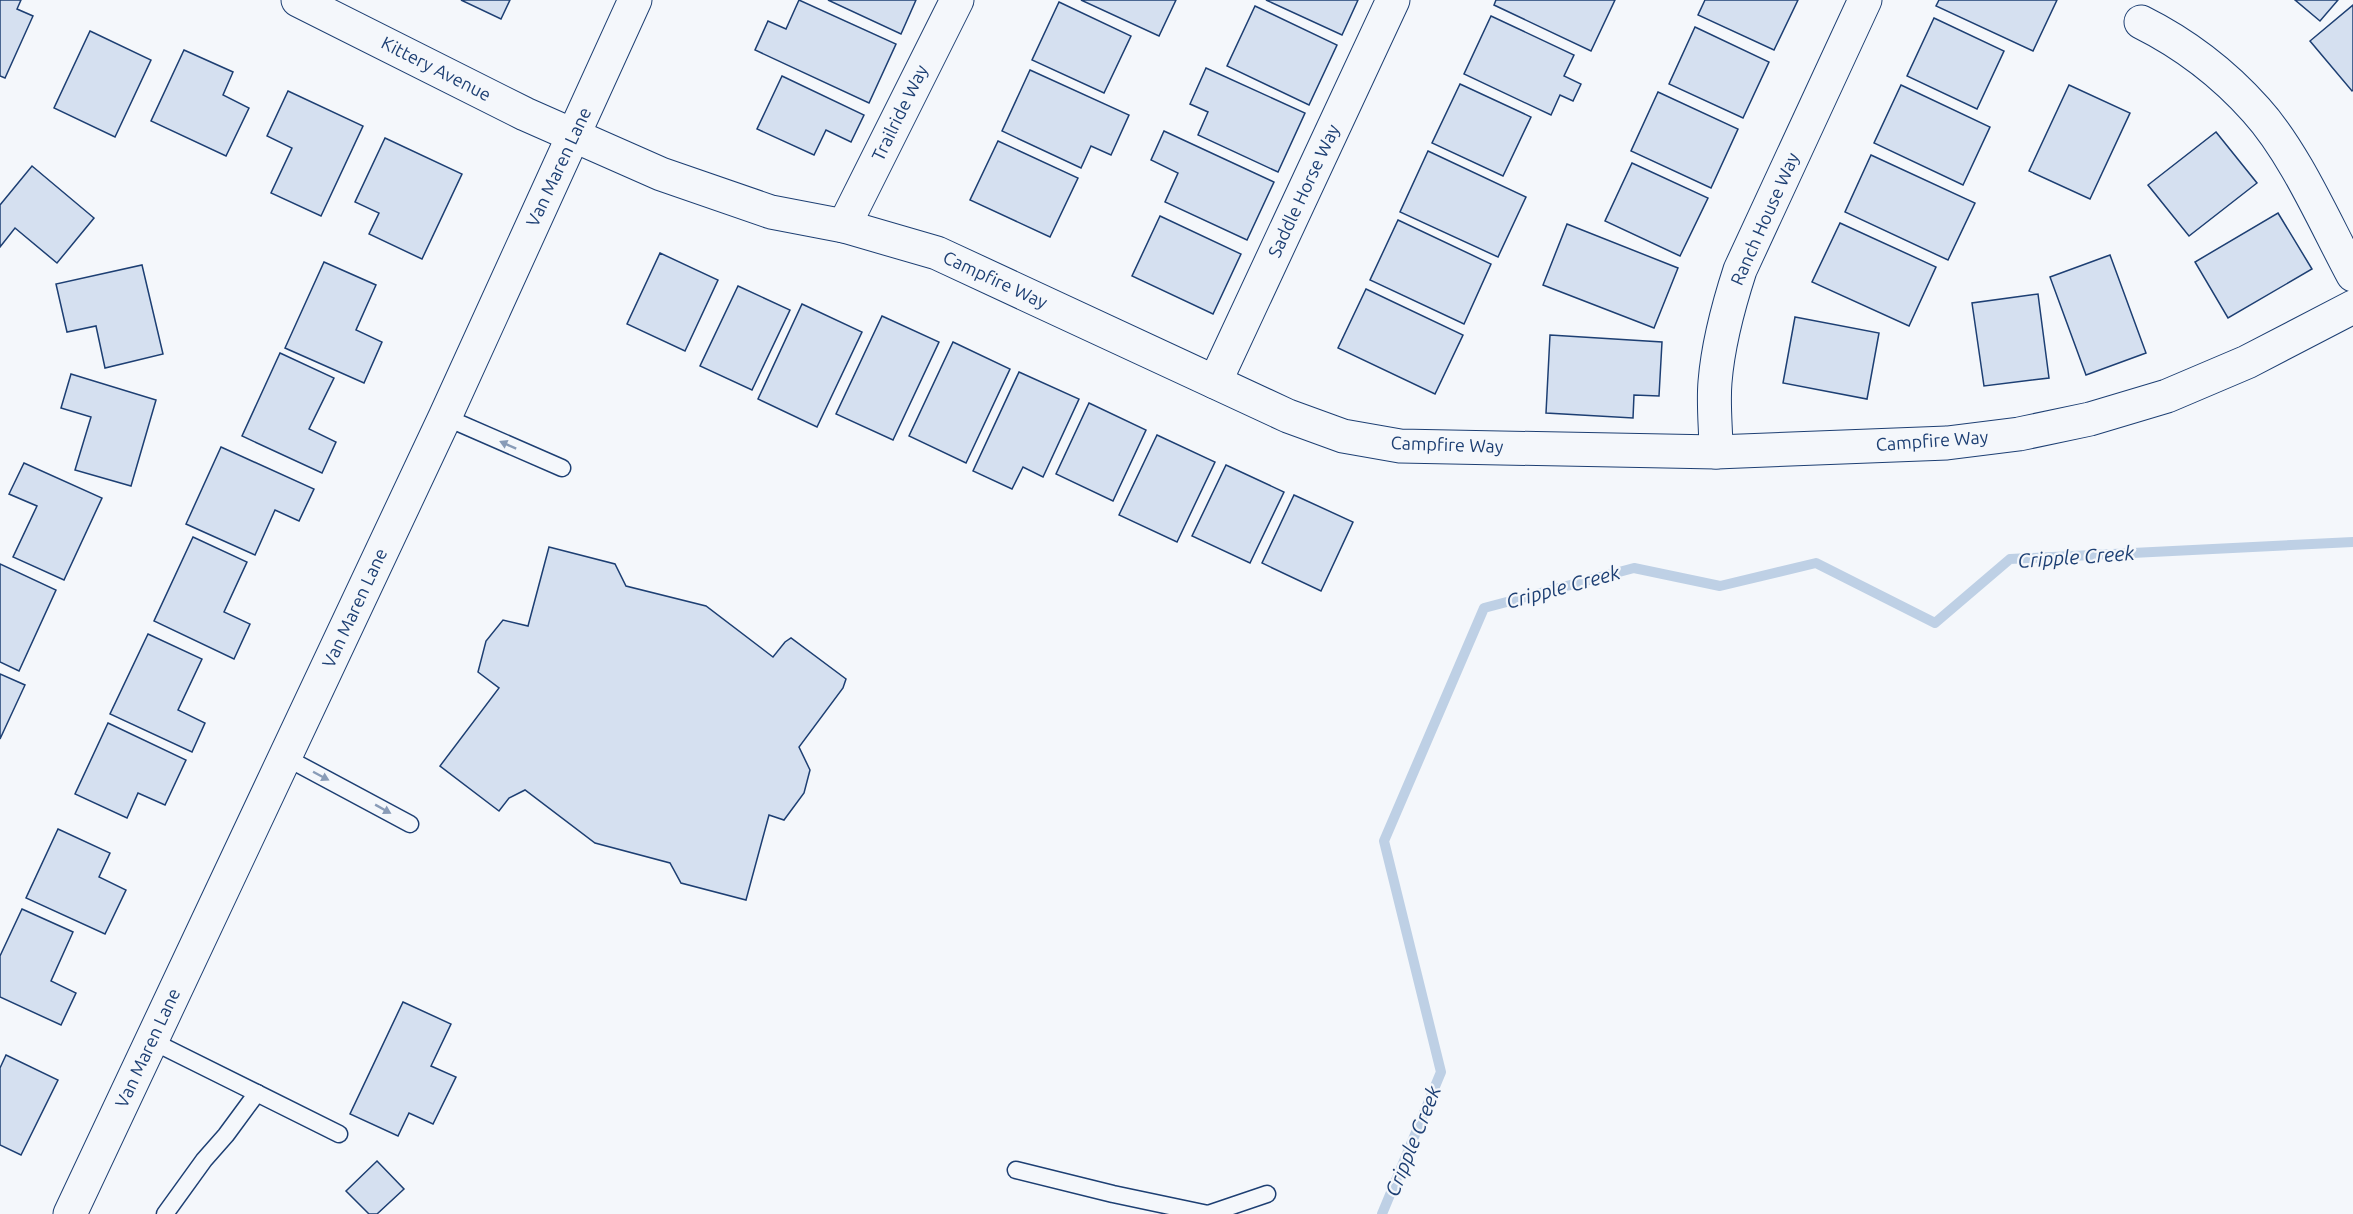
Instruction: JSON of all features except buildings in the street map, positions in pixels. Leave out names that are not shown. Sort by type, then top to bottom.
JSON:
[{"type":"street","name":"Kittery Avenue","points":[[298,0],[525,114],[575,135]]},
{"type":"street","name":"Van Maren Lane","points":[[70,1214],[445,417],[635,0]]},
{"type":"street","name":"Trailride Way","points":[[844,226],[957,0]]},
{"type":"street","name":"Saddle Horse Way","points":[[1215,382],[1393,0]]},
{"type":"street","name":"Ranch House Way","points":[[1716,452],[1715,384],[1728,306],[1740,270],[1865,0]]},
{"type":"street","points":[[2141,22],[2169,36],[2217,70],[2257,111],[2285,149],[2353,275]]},
{"type":"street","name":"Campfire Way","points":[[575,135],[661,174],[771,212],[844,226],[937,253],[1288,416],[1343,436],[1400,446],[1716,452],[1947,443],[2019,435],[2090,419],[2167,396],[2247,362],[2353,307]]},
{"type":"lane","points":[[445,417],[562,468]]},
{"type":"lane","points":[[285,757],[410,824]]},
{"type":"lane","points":[[152,1041],[339,1134]]},
{"type":"lane","points":[[165,1214],[257,1093]]},
{"type":"lane","points":[[1016,1170],[1208,1214],[1267,1194]]},
{"type":"waterway","name":"Cripple Creek","points":[[1382,1214],[1441,1072],[1384,841],[1484,608],[1634,568],[1720,586],[1816,563],[1935,623],[2010,559],[2353,542]]}]
